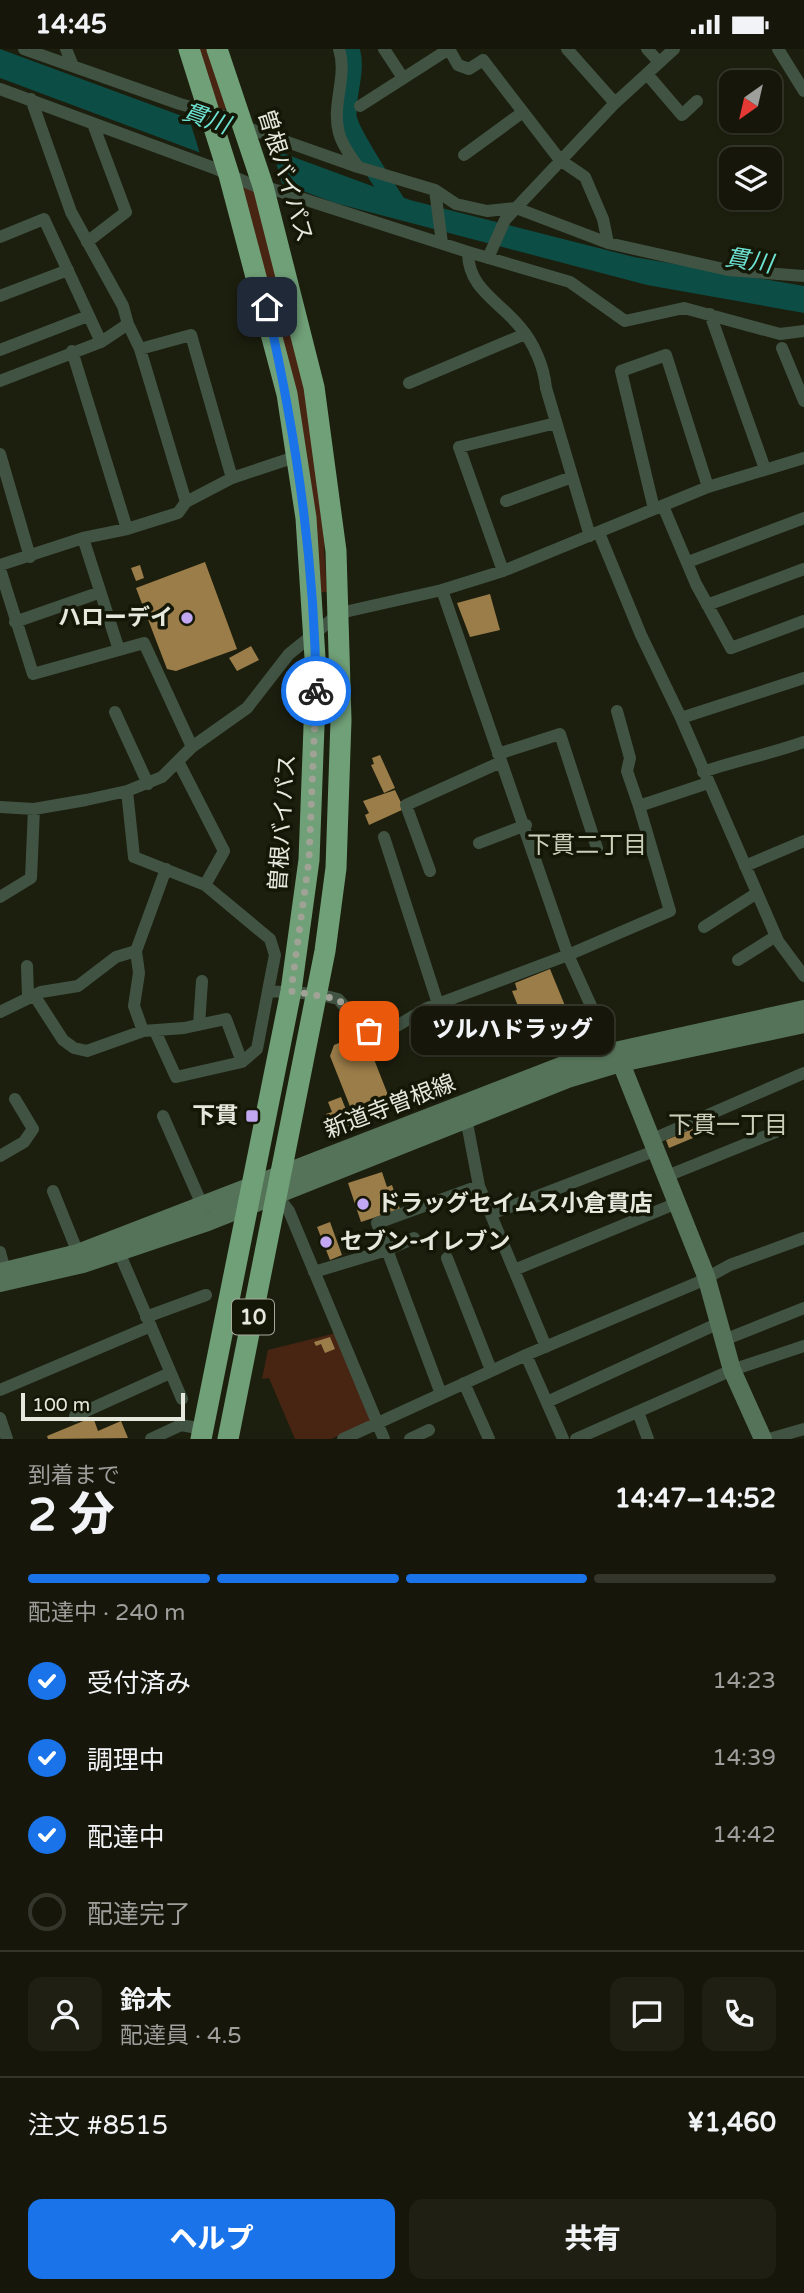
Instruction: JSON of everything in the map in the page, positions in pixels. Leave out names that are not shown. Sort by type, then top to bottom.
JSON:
[{"type":"highway","name":"曽根バイパス","points":[[189,49],[267,307],[298,456],[314,636],[314,783],[309,860],[291,991],[202,1434]]},
{"type":"highway","name":"曽根バイパス","points":[[217,49],[262,185],[314,387],[330,495],[340,613],[340,793],[336,868],[317,994],[228,1439]]},
{"type":"main road","name":"新道寺曽根線","points":[[2,1275],[29,1279],[119,1252],[251,1195],[466,1118],[568,1079],[616,1056],[804,1009]]},
{"type":"main road","name":"新道寺曽根線","points":[[280,1185],[579,1059],[616,1056],[804,1024]]},
{"type":"main road","points":[[616,1056],[655,1145],[706,1276],[732,1370],[763,1439]]},
{"type":"main road","name":"新道寺曽根線","points":[[2,1275],[78,1253],[203,1207],[251,1195]]},
{"type":"street","points":[[24,49],[210,116],[415,184],[457,204],[487,211],[516,208],[608,243],[728,270],[804,276]]},
{"type":"street","points":[[66,49],[73,66]]},
{"type":"street","points":[[339,49],[342,59],[336,121],[342,143],[358,167]]},
{"type":"street","points":[[384,49],[403,78]]},
{"type":"street","points":[[359,106],[449,49],[458,65],[470,69],[482,60],[560,160],[585,177],[603,219],[608,243]]},
{"type":"street","points":[[477,63],[478,49]]},
{"type":"street","points":[[567,49],[615,103]]},
{"type":"street","points":[[647,49],[659,62]]},
{"type":"street","points":[[489,255],[505,221],[516,208],[615,103],[674,49]]},
{"type":"street","points":[[778,49],[804,91]]},
{"type":"street","points":[[646,74],[682,115],[697,101]]},
{"type":"street","points":[[0,89],[262,185],[570,282],[625,320],[684,308],[780,334],[804,331]]},
{"type":"street","points":[[31,99],[71,212],[123,306],[140,349],[186,502]]},
{"type":"street","points":[[464,155],[523,112]]},
{"type":"street","points":[[87,242],[126,212],[93,124]]},
{"type":"street","points":[[435,194],[442,241]]},
{"type":"street","points":[[0,237],[44,219],[101,342]]},
{"type":"street","points":[[468,252],[468,269],[480,288],[525,334],[544,371],[572,477],[595,534],[681,718],[776,936],[802,969]]},
{"type":"street","points":[[0,296],[68,270]]},
{"type":"street","points":[[710,314],[765,469]]},
{"type":"street","points":[[0,350],[88,316]]},
{"type":"street","points":[[0,381],[101,342],[128,324]]},
{"type":"street","points":[[409,383],[525,334]]},
{"type":"street","points":[[140,349],[191,335],[232,478]]},
{"type":"street","points":[[782,348],[800,381],[804,401]]},
{"type":"street","points":[[72,351],[127,529]]},
{"type":"street","points":[[708,487],[666,355],[621,371],[658,508],[731,648],[804,621]]},
{"type":"street","points":[[503,571],[459,447],[556,423]]},
{"type":"street","points":[[0,454],[30,557]]},
{"type":"street","points":[[192,747],[144,643],[33,674],[0,567],[83,538],[127,529],[178,513],[186,502],[232,478],[298,456]]},
{"type":"street","points":[[0,807],[34,809],[127,791],[169,773],[192,747],[247,708],[289,654],[340,613],[442,590],[503,571],[708,487],[804,458]]},
{"type":"street","points":[[506,501],[572,477]]},
{"type":"street","points":[[688,562],[804,518]]},
{"type":"street","points":[[83,538],[119,650]]},
{"type":"street","points":[[707,605],[804,569]]},
{"type":"street","points":[[442,590],[526,825],[568,955],[616,1056]]},
{"type":"street","points":[[15,622],[99,593]]},
{"type":"street","points":[[681,718],[804,678]]},
{"type":"street","points":[[268,991],[291,991],[338,999],[363,1027],[378,1032],[390,1030],[438,1004],[568,955],[670,911],[627,771],[630,758],[617,711]]},
{"type":"street","points":[[115,712],[148,784]]},
{"type":"street","points":[[430,871],[406,805],[500,758],[560,734],[597,848]]},
{"type":"street","points":[[639,806],[706,777],[741,758],[778,751],[804,741]]},
{"type":"street","points":[[179,763],[224,851],[205,885]]},
{"type":"street","points":[[127,791],[134,857],[166,869],[205,885],[274,944],[275,955],[257,1049],[242,1062],[176,1077],[134,1006],[139,973],[136,951],[166,869]]},
{"type":"street","points":[[0,897],[31,878],[34,809]]},
{"type":"street","points":[[479,843],[526,825]]},
{"type":"street","points":[[384,837],[438,1004]]},
{"type":"street","points":[[745,866],[804,841]]},
{"type":"street","points":[[704,927],[757,893]]},
{"type":"street","points":[[738,960],[776,936]]},
{"type":"street","points":[[0,1012],[31,995],[78,985],[116,957],[136,951]]},
{"type":"street","points":[[27,966],[31,995],[63,1040],[74,1048],[87,1051],[149,1031],[226,1019],[242,1062]]},
{"type":"street","points":[[199,1025],[202,981]]},
{"type":"street","points":[[491,1214],[655,1145],[804,1073]]},
{"type":"street","points":[[0,1156],[24,1142],[33,1129],[15,1099]]},
{"type":"street","points":[[163,1116],[203,1207]]},
{"type":"street","points":[[466,1118],[479,1186],[546,1347]]},
{"type":"street","points":[[667,1176],[776,1132]]},
{"type":"street","points":[[280,1185],[384,1439]]},
{"type":"street","points":[[441,1394],[377,1223],[479,1186]]},
{"type":"street","points":[[53,1191],[78,1253]]},
{"type":"street","points":[[514,1270],[677,1203]]},
{"type":"street","points":[[314,1272],[387,1250],[414,1238]]},
{"type":"street","points":[[343,1439],[491,1370],[699,1282],[706,1276],[804,1238]]},
{"type":"street","points":[[0,1252],[2,1275]]},
{"type":"street","points":[[119,1252],[182,1399]]},
{"type":"street","points":[[447,1258],[491,1370]]},
{"type":"street","points":[[0,1390],[206,1295]]},
{"type":"street","points":[[724,1341],[804,1308]]},
{"type":"street","points":[[547,1402],[719,1323]]},
{"type":"street","points":[[576,1439],[732,1370],[804,1346]]},
{"type":"street","points":[[526,1355],[563,1439]]},
{"type":"street","points":[[75,1416],[170,1373]]},
{"type":"street","points":[[464,1383],[489,1439]]},
{"type":"street","points":[[638,1412],[648,1439]]},
{"type":"street","points":[[0,1418],[7,1439]]},
{"type":"street","points":[[151,1439],[181,1425],[202,1434]]},
{"type":"street","points":[[769,1439],[804,1429]]},
{"type":"street","points":[[410,1439],[429,1430]]},
{"type":"shaded area","points":[[195,49],[210,49],[229,106],[220,113]]},
{"type":"shaded area","points":[[239,183],[256,191],[304,377],[327,528],[324,549],[327,592],[319,592]]},
{"type":"shaded area","points":[[336,1333],[373,1420],[331,1439],[295,1439],[269,1378],[262,1379],[268,1350]]},
{"type":"water","points":[[0,49],[410,200],[634,257],[804,286],[804,313],[647,285],[335,203],[0,78]]},
{"type":"pier","points":[[188,115],[271,145],[283,187],[201,157]]},
{"type":"building","name":"ハローデイ","points":[[205,562],[237,649],[176,671],[167,669],[136,588]]},
{"type":"building","points":[[140,565],[144,578],[136,581],[131,568]]},
{"type":"building","points":[[490,594],[500,630],[470,637],[457,603]]},
{"type":"building","points":[[251,646],[259,660],[237,671],[229,658]]},
{"type":"building","points":[[380,755],[395,788],[384,793],[371,765],[374,764],[372,758]]},
{"type":"building","points":[[395,790],[404,809],[369,825],[365,815],[369,813],[363,801]]},
{"type":"building","points":[[550,969],[570,1018],[573,1016],[579,1030],[574,1032],[578,1041],[538,1056],[512,991],[517,990],[515,983]]},
{"type":"building","points":[[356,1036],[360,1046],[368,1044],[390,1100],[353,1114],[330,1056],[334,1045]]},
{"type":"building","points":[[341,1097],[352,1125],[341,1129],[337,1119],[329,1122],[326,1114],[332,1112],[328,1102]]},
{"type":"building","points":[[702,1125],[705,1133],[669,1148],[666,1140]]},
{"type":"building","points":[[382,1172],[387,1187],[392,1185],[400,1209],[361,1222],[348,1183]]},
{"type":"building","points":[[330,1222],[342,1255],[330,1260],[317,1227]]},
{"type":"building","points":[[330,1337],[335,1349],[325,1353],[321,1344],[316,1346],[314,1342]]},
{"type":"building","points":[[93,1417],[98,1431],[121,1421],[128,1438],[48,1439],[47,1436]]},
{"type":"waterway","name":"貫川","points":[[350,49],[352,73],[347,107],[349,123],[400,210]]},
{"type":"way so far","points":[[316,691],[309,860],[291,991],[338,999],[369,1031]]},
{"type":"place","name":"ハローデイ","points":[[187,618]]},
{"type":"place","name":"ツルハドラッグ","points":[[369,1031]]},
{"type":"place","name":"下貫","points":[[252,1116]]},
{"type":"place","name":"ドラッグセイムス小倉貫店","points":[[363,1204]]},
{"type":"place","name":"セブン-イレブン","points":[[326,1242]]},
{"type":"district","name":"下貫二丁目","points":[[587,845]]},
{"type":"district","name":"下貫一丁目","points":[[728,1125]]},
{"type":"route","points":[[267,307],[287,394],[306,518],[316,691]]}]
